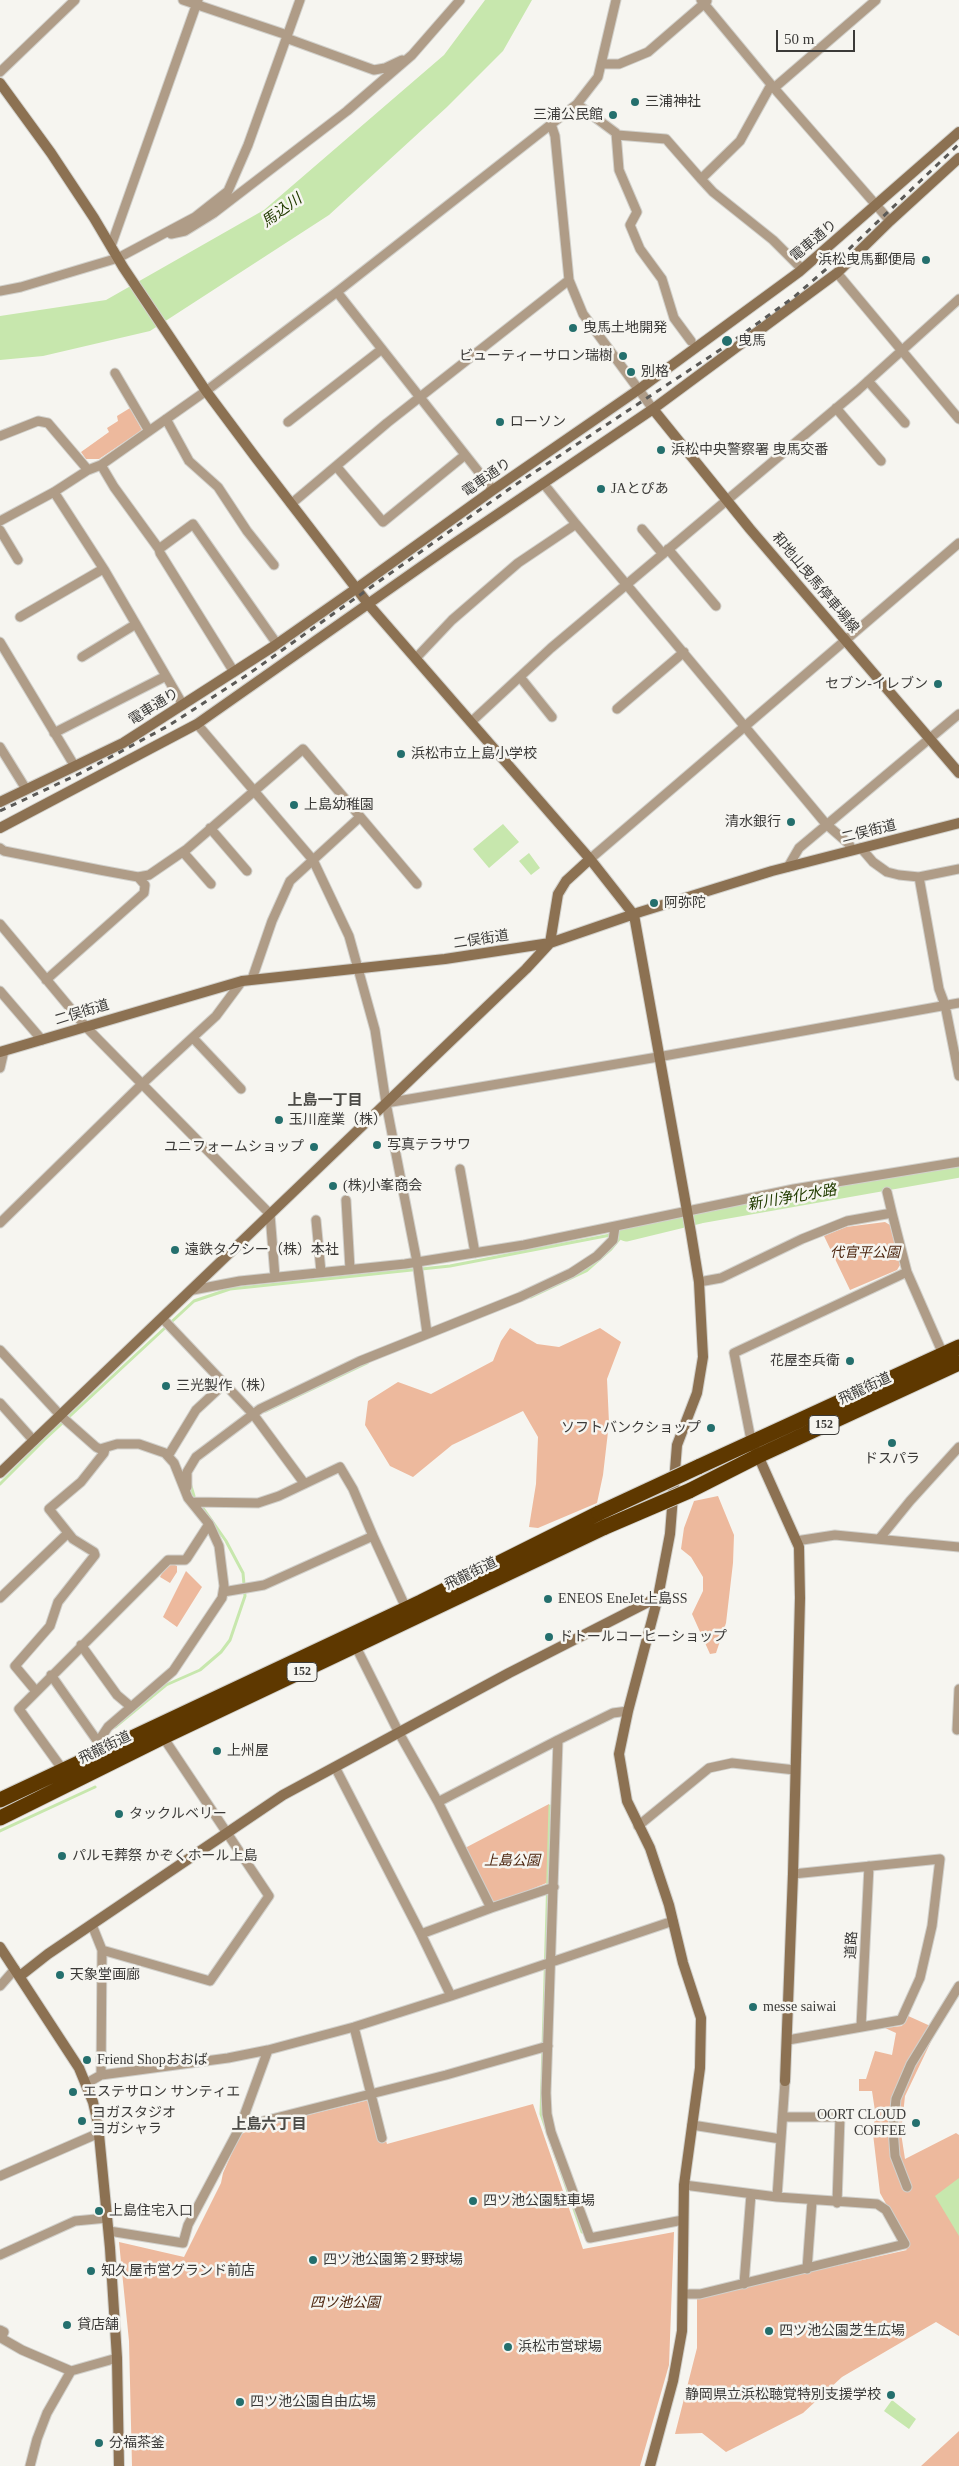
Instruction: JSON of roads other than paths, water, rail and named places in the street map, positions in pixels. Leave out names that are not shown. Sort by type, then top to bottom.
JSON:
[{"type":"highway","name":"飛龍街道","points":[[0,1818],[163,1737],[356,1647],[602,1520],[751,1440],[959,1346]]},
{"type":"highway","name":"飛龍街道","points":[[0,1800],[63,1770],[100,1747],[602,1520],[689,1490],[959,1363]]},
{"type":"street","points":[[0,72],[75,0]]},
{"type":"street","points":[[183,0],[197,3],[374,70],[385,68],[408,58]]},
{"type":"street","points":[[0,291],[120,263],[161,236],[195,217],[232,187],[300,0]]},
{"type":"street","points":[[161,236],[185,231],[214,213],[347,110],[408,58],[460,0]]},
{"type":"street","points":[[0,521],[54,492],[88,470],[102,465],[206,391],[337,292],[577,104],[598,77],[616,0]]},
{"type":"street","points":[[700,179],[740,141],[772,87],[876,0]]},
{"type":"street","points":[[601,64],[619,64],[648,52],[705,1],[772,87],[890,221]]},
{"type":"street","points":[[111,246],[197,3]]},
{"type":"street","points":[[0,83],[51,153],[120,263],[206,391],[292,504],[370,605],[590,859],[634,914],[699,1282],[703,1357],[698,1393],[677,1445],[670,1534],[658,1597],[628,1711],[619,1754],[627,1800],[650,1848],[701,2018],[700,2068],[684,2185],[682,2331],[673,2381],[650,2466]]},
{"type":"street","points":[[577,104],[617,135],[666,139],[713,192],[773,240],[802,269]]},
{"type":"street","points":[[551,124],[555,136],[569,280],[582,314],[653,409]]},
{"type":"street","name":"電車通り","points":[[0,802],[122,742],[234,672],[357,588],[493,490],[638,390],[802,269],[959,132]]},
{"type":"street","points":[[617,135],[619,170],[637,212],[630,225],[640,249],[662,279],[674,318],[691,341]]},
{"type":"street","points":[[0,828],[197,724],[370,605],[542,483],[653,409],[837,273],[959,158]]},
{"type":"street","points":[[837,273],[959,419]]},
{"type":"street","points":[[292,504],[336,466],[569,280]]},
{"type":"street","points":[[337,292],[493,490]]},
{"type":"street","points":[[471,722],[520,677],[836,408],[959,299]]},
{"type":"street","points":[[288,422],[382,349]]},
{"type":"street","points":[[115,373],[149,432]]},
{"type":"street","points":[[868,380],[905,423]]},
{"type":"street","points":[[836,408],[881,461]]},
{"type":"street","name":"和地山曳馬停車場線","points":[[653,409],[727,500],[959,773]]},
{"type":"street","points":[[166,419],[189,461],[218,487],[247,531],[274,565]]},
{"type":"street","points":[[0,436],[38,421],[48,423],[88,470]]},
{"type":"street","points":[[336,466],[383,522],[465,455]]},
{"type":"street","points":[[102,465],[114,487],[160,549],[160,553],[234,672]]},
{"type":"street","points":[[542,483],[826,824],[887,872],[919,877],[959,869]]},
{"type":"street","points":[[54,492],[103,569],[183,705]]},
{"type":"street","points":[[160,549],[193,524],[276,644]]},
{"type":"street","points":[[416,658],[452,620],[518,563],[576,524]]},
{"type":"street","points":[[642,529],[716,606]]},
{"type":"street","points":[[0,530],[18,560]]},
{"type":"street","points":[[0,1473],[34,1441],[64,1419],[166,1322],[193,1290],[270,1214],[526,969],[550,943],[558,894],[566,881],[959,543]]},
{"type":"street","points":[[20,617],[103,569]]},
{"type":"street","points":[[82,657],[136,624]]},
{"type":"street","points":[[0,642],[74,766]]},
{"type":"street","points":[[617,709],[684,652]]},
{"type":"street","points":[[54,733],[166,676]]},
{"type":"street","points":[[520,677],[552,716]]},
{"type":"street","points":[[788,867],[799,848],[959,714]]},
{"type":"street","points":[[197,724],[313,860],[349,936],[360,968],[376,1030],[386,1102],[418,1267],[427,1333]]},
{"type":"street","points":[[0,747],[26,790]]},
{"type":"street","points":[[0,848],[4,851],[44,860],[138,877],[149,875],[161,869],[183,852],[303,749],[417,884]]},
{"type":"street","points":[[252,979],[272,922],[290,881],[360,817]]},
{"type":"street","name":"二俣街道","points":[[2,1051],[252,979],[445,959],[550,943],[634,914],[788,867],[959,823]]},
{"type":"street","points":[[210,828],[247,871]]},
{"type":"street","points":[[183,852],[211,884]]},
{"type":"street","points":[[46,980],[144,893],[145,885],[138,877]]},
{"type":"street","points":[[919,877],[939,989],[945,1005],[959,1076]]},
{"type":"street","points":[[0,924],[86,1027],[270,1214],[275,1277]]},
{"type":"street","points":[[1,1221],[141,1085],[216,1016],[242,981]]},
{"type":"street","points":[[0,991],[42,1040]]},
{"type":"street","points":[[386,1102],[658,1057],[959,1003]]},
{"type":"street","points":[[193,1038],[241,1089]]},
{"type":"street","points":[[0,1068],[2,1051]]},
{"type":"street","points":[[193,1290],[275,1277],[350,1269],[418,1267],[475,1253],[615,1233],[687,1212],[959,1162]]},
{"type":"street","points":[[460,1169],[475,1253]]},
{"type":"street","points":[[887,1192],[907,1272],[944,1354]]},
{"type":"street","points":[[346,1200],[350,1269]]},
{"type":"street","points":[[699,1282],[721,1278],[802,1239],[847,1221],[892,1212]]},
{"type":"street","points":[[316,1220],[321,1272]]},
{"type":"street","points":[[190,1500],[187,1472],[196,1457],[253,1414],[360,1361],[520,1297],[571,1274],[597,1256],[615,1233]]},
{"type":"street","points":[[777,2197],[788,2040],[800,1598],[799,1547],[751,1440],[734,1353],[907,1272]]},
{"type":"street","points":[[166,1322],[253,1414],[304,1483]]},
{"type":"street","points":[[0,1350],[64,1419],[96,1447],[105,1449],[117,1444],[139,1444],[154,1447],[168,1456],[174,1462],[190,1500],[209,1524],[219,1546],[223,1592],[210,1616],[173,1671],[112,1722],[100,1747]]},
{"type":"street","points":[[168,1456],[196,1410],[224,1384]]},
{"type":"street","points":[[0,1404],[34,1441]]},
{"type":"street","points":[[880,1538],[910,1501],[959,1447]]},
{"type":"street","points":[[35,1690],[16,1666],[50,1626],[58,1602],[95,1555],[94,1552],[77,1543],[49,1509],[81,1482],[104,1453],[105,1449]]},
{"type":"street","points":[[190,1500],[258,1503],[280,1496],[340,1467],[353,1490],[406,1608]]},
{"type":"street","points":[[63,1770],[19,1709],[35,1690],[168,1560],[185,1560],[209,1524]]},
{"type":"street","points":[[0,1598],[68,1533]]},
{"type":"street","points":[[796,1541],[835,1535],[959,1547]]},
{"type":"street","points":[[223,1592],[244,1590],[264,1585],[373,1536]]},
{"type":"street","points":[[0,1986],[18,1972],[92,1925],[227,1831],[283,1795],[509,1673],[658,1597]]},
{"type":"street","points":[[81,1645],[116,1695],[130,1706]]},
{"type":"street","points":[[356,1647],[399,1733],[438,1802],[490,1908]]},
{"type":"street","points":[[51,1675],[100,1747]]},
{"type":"street","points":[[957,1730],[959,1688]]},
{"type":"street","points":[[438,1802],[613,1713],[628,1711]]},
{"type":"street","points":[[102,1950],[210,1981],[269,1896],[163,1737]]},
{"type":"street","points":[[558,1740],[549,1888],[543,2047],[546,2100],[551,2132],[590,2238],[683,2220]]},
{"type":"street","points":[[638,1826],[709,1768],[732,1763],[795,1770]]},
{"type":"street","points":[[335,1767],[451,1996]]},
{"type":"street","points":[[788,2040],[901,2020],[920,1978],[932,1926],[940,1859],[793,1874]]},
{"type":"street","name":"道路","points":[[861,2027],[869,1866]]},
{"type":"street","points":[[421,1934],[549,1888]]},
{"type":"street","points":[[87,2083],[100,2075],[228,2058],[268,2050],[354,2027],[547,1964],[620,1937],[673,1921]]},
{"type":"street","points":[[92,1925],[102,1950],[100,2075]]},
{"type":"street","points":[[0,1948],[18,1972],[87,2083],[93,2102],[99,2133],[108,2231],[117,2358],[119,2466]]},
{"type":"street","points":[[907,2187],[895,2156],[893,2129],[896,2099],[911,2064],[959,1986]]},
{"type":"street","points":[[354,2027],[382,2138]]},
{"type":"street","points":[[240,2127],[446,2075],[543,2047]]},
{"type":"street","points":[[108,2231],[183,2243],[188,2225],[240,2127],[268,2050]]},
{"type":"street","points":[[783,2118],[840,2117],[837,2203]]},
{"type":"street","points":[[692,2124],[781,2139]]},
{"type":"street","points":[[0,2176],[99,2133]]},
{"type":"street","points":[[683,2294],[700,2294],[905,2244],[886,2210],[877,2204],[812,2201],[684,2185]]},
{"type":"street","points":[[744,2284],[751,2194]]},
{"type":"street","points":[[807,2269],[812,2201]]},
{"type":"street","points":[[0,2255],[75,2221],[107,2218]]},
{"type":"street","points":[[0,2330],[4,2332],[1,2338],[22,2350],[71,2371],[117,2358]]},
{"type":"street","points":[[30,2466],[37,2438],[47,2414],[71,2371]]},
{"type":"water","name":"馬込川","points":[[485,0],[532,0],[503,51],[447,107],[329,215],[150,331],[43,356],[0,360],[0,316],[106,300],[264,210],[444,55]]},
{"type":"water","points":[[503,824],[519,842],[489,868],[473,849]]},
{"type":"water","points":[[529,853],[540,868],[531,875],[519,861]]},
{"type":"water","points":[[959,2178],[959,2236],[935,2196]]},
{"type":"water","points":[[892,2400],[916,2419],[909,2429],[884,2411]]},
{"type":"waterway","name":"新川浄化水路","points":[[626,1232],[700,1214],[959,1168]]},
{"type":"waterway","points":[[531,1297],[586,1271],[611,1249],[625,1232]]},
{"type":"waterway","points":[[0,1484],[44,1440],[194,1301],[230,1289],[450,1266],[626,1232]]},
{"type":"waterway","points":[[266,1411],[367,1363]]},
{"type":"waterway","points":[[190,1483],[194,1496]]},
{"type":"waterway","points":[[115,1727],[166,1685],[200,1670],[221,1652],[230,1640],[245,1596],[243,1573],[226,1541],[203,1508]]},
{"type":"waterway","points":[[0,1831],[95,1787]]},
{"type":"waterway","points":[[550,1806],[541,2114],[582,2232]]},
{"type":"railway","points":[[0,811],[83,772],[168,726],[250,673],[512,487],[729,344],[794,297],[847,251],[959,144]]},
{"type":"place","name":"三浦神社","points":[[635,102]]},
{"type":"place","name":"三浦公民館","points":[[613,115]]},
{"type":"place","name":"浜松曳馬郵便局","points":[[926,260]]},
{"type":"place","name":"曳馬土地開発","points":[[573,328]]},
{"type":"place","name":"曳馬","points":[[727,341]]},
{"type":"place","name":"ビューティーサロン瑞樹","points":[[623,356]]},
{"type":"place","name":"別格","points":[[631,372]]},
{"type":"place","name":"ローソン","points":[[500,422]]},
{"type":"place","name":"浜松中央警察署 曳馬交番","points":[[661,450]]},
{"type":"place","name":"JAとぴあ","points":[[601,489]]},
{"type":"place","name":"セブン-イレブン","points":[[938,684]]},
{"type":"place","name":"浜松市立上島小学校","points":[[401,754]]},
{"type":"place","name":"上島幼稚園","points":[[294,805]]},
{"type":"place","name":"清水銀行","points":[[791,822]]},
{"type":"place","name":"阿弥陀","points":[[654,903]]},
{"type":"place","name":"玉川産業（株）","points":[[279,1120]]},
{"type":"place","name":"写真テラサワ","points":[[377,1145]]},
{"type":"place","name":"ユニフォームショップ","points":[[314,1147]]},
{"type":"place","name":"(株)小峯商会","points":[[333,1186]]},
{"type":"place","name":"遠鉄タクシー（株）本社","points":[[175,1250]]},
{"type":"place","name":"花屋杢兵衛","points":[[850,1361]]},
{"type":"place","name":"三光製作（株）","points":[[166,1386]]},
{"type":"place","name":"ソフトバンクショップ","points":[[711,1428]]},
{"type":"place","name":"ドスパラ","points":[[892,1443]]},
{"type":"place","name":"ENEOS EneJet上島SS","points":[[548,1599]]},
{"type":"place","name":"ドトールコーヒーショップ","points":[[549,1637]]},
{"type":"place","name":"上州屋","points":[[217,1751]]},
{"type":"place","name":"タックルベリー","points":[[119,1814]]},
{"type":"place","name":"パルモ葬祭 かぞくホール上島","points":[[62,1856]]},
{"type":"place","name":"天象堂画廊","points":[[60,1975]]},
{"type":"place","name":"messe saiwai","points":[[753,2007]]},
{"type":"place","name":"Friend Shopおおば","points":[[87,2060]]},
{"type":"place","name":"エステサロン サンティエ","points":[[73,2092]]},
{"type":"place","name":"ヨガスタジオ ヨガシャラ","points":[[82,2121]]},
{"type":"place","name":"OORT CLOUD COFFEE","points":[[916,2123]]},
{"type":"place","name":"四ツ池公園駐車場","points":[[473,2201]]},
{"type":"place","name":"上島住宅入口","points":[[99,2211]]},
{"type":"place","name":"四ツ池公園第２野球場","points":[[313,2260]]},
{"type":"place","name":"知久屋市営グランド前店","points":[[91,2271]]},
{"type":"place","name":"貸店舗","points":[[67,2325]]},
{"type":"place","name":"四ツ池公園芝生広場","points":[[769,2331]]},
{"type":"place","name":"浜松市営球場","points":[[508,2347]]},
{"type":"place","name":"静岡県立浜松聴覚特別支援学校","points":[[891,2395]]},
{"type":"place","name":"四ツ池公園自由広場","points":[[240,2402]]},
{"type":"place","name":"分福茶釜","points":[[99,2443]]},
{"type":"district","name":"上島一丁目","points":[[325,1101]]},
{"type":"district","name":"上島六丁目","points":[[269,2125]]},
{"type":"park label","name":"代官平公園","points":[[865,1253]]},
{"type":"park label","name":"上島公園","points":[[512,1861]]},
{"type":"park label","name":"四ツ池公園","points":[[345,2303]]}]
